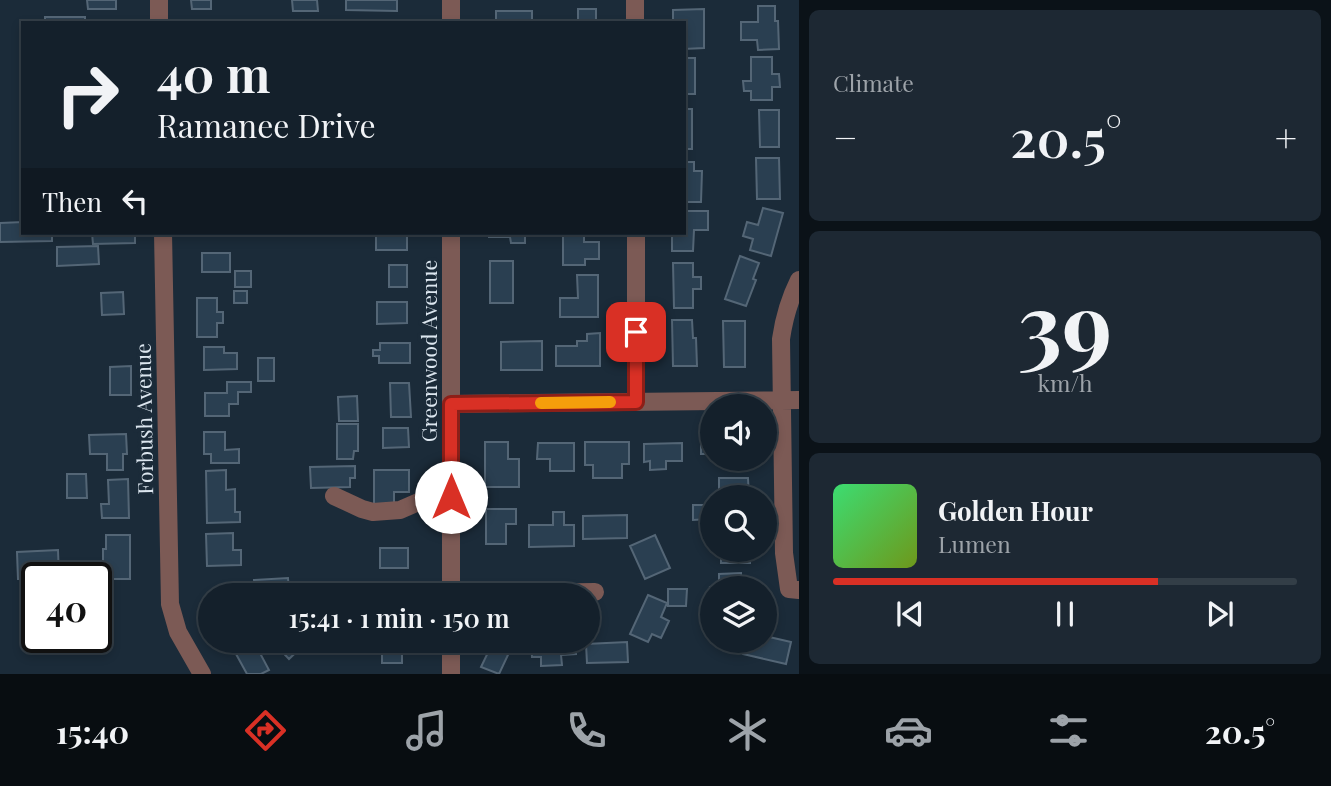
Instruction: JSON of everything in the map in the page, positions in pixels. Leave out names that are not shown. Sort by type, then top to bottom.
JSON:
[{"type":"street","points":[[159,0],[159,21]]},
{"type":"street","points":[[451,0],[451,21]]},
{"type":"street","points":[[635,0],[635,21]]},
{"type":"street","name":"Forbush Avenue","points":[[163,235],[170,604],[178,632],[202,674]]},
{"type":"street","name":"Greenwood Avenue","points":[[451,235],[451,583]]},
{"type":"street","points":[[636,235],[636,402]]},
{"type":"street","points":[[799,281],[788,303],[781,339],[790,401],[784,552],[789,589],[799,590]]},
{"type":"street","points":[[451,404],[790,401]]},
{"type":"street","points":[[334,496],[373,512],[400,510],[423,500],[451,497]]},
{"type":"street","points":[[451,653],[451,674]]},
{"type":"building","points":[[87,0],[116,0],[116,9],[88,9]]},
{"type":"building","points":[[191,0],[211,0],[211,9],[192,9]]},
{"type":"building","points":[[292,0],[317,0],[318,11],[293,11]]},
{"type":"building","points":[[346,0],[397,0],[397,11],[346,10]]},
{"type":"building","points":[[758,6],[775,6],[779,49],[758,50],[757,40],[741,40],[741,22],[758,22]]},
{"type":"building","points":[[578,9],[596,9],[596,21],[578,21]]},
{"type":"building","points":[[704,9],[704,48],[686,49],[686,21],[673,21],[673,10]]},
{"type":"building","points":[[496,11],[532,11],[532,21],[496,21]]},
{"type":"building","points":[[45,17],[85,17],[85,21],[45,21]]},
{"type":"building","points":[[751,57],[772,57],[772,74],[779,74],[780,87],[772,87],[772,100],[751,100],[751,91],[744,91],[743,81],[751,81]]},
{"type":"building","points":[[686,58],[695,58],[695,94],[686,94]]},
{"type":"building","points":[[686,109],[692,109],[692,149],[686,149]]},
{"type":"building","points":[[759,110],[779,110],[779,147],[760,147]]},
{"type":"building","points":[[756,158],[779,158],[780,199],[757,199]]},
{"type":"building","points":[[686,162],[694,162],[694,171],[702,171],[701,202],[686,202]]},
{"type":"building","points":[[763,208],[783,213],[771,256],[750,250],[753,239],[743,236],[747,222],[758,225]]},
{"type":"building","points":[[686,211],[708,211],[708,230],[694,230],[693,251],[672,251],[672,235],[686,235]]},
{"type":"building","points":[[21,222],[21,235],[52,235],[52,241],[0,242],[0,223]]},
{"type":"building","points":[[92,235],[135,235],[135,243],[93,244]]},
{"type":"building","points":[[376,235],[407,235],[407,250],[376,250]]},
{"type":"building","points":[[525,235],[525,243],[511,243],[510,237],[489,237]]},
{"type":"building","points":[[563,235],[584,235],[584,242],[599,242],[599,259],[585,259],[585,265],[563,265]]},
{"type":"building","points":[[98,246],[99,264],[57,266],[57,247]]},
{"type":"building","points":[[202,253],[230,253],[230,272],[202,272]]},
{"type":"building","points":[[740,256],[759,263],[746,306],[725,299]]},
{"type":"building","points":[[490,261],[513,261],[513,303],[490,303]]},
{"type":"building","points":[[673,263],[693,263],[693,277],[701,277],[701,289],[693,289],[693,308],[674,308]]},
{"type":"building","points":[[389,265],[407,265],[407,287],[389,287]]},
{"type":"building","points":[[235,271],[251,271],[251,287],[235,287]]},
{"type":"building","points":[[577,275],[598,275],[598,317],[560,317],[560,298],[578,298]]},
{"type":"building","points":[[234,291],[247,291],[247,303],[234,303]]},
{"type":"building","points":[[123,292],[124,314],[102,315],[101,293]]},
{"type":"building","points":[[197,298],[217,298],[217,312],[223,312],[223,323],[217,323],[217,337],[197,337]]},
{"type":"building","points":[[377,302],[407,302],[407,323],[377,324]]},
{"type":"building","points":[[672,320],[692,320],[697,366],[673,366]]},
{"type":"building","points":[[723,321],[745,321],[745,367],[724,367]]},
{"type":"building","points":[[600,333],[600,366],[556,366],[556,346],[577,346],[577,341],[587,341],[587,334]]},
{"type":"building","points":[[542,341],[542,370],[501,370],[501,342]]},
{"type":"building","points":[[380,343],[410,343],[410,363],[379,363],[379,356],[373,356],[373,350],[380,350]]},
{"type":"building","points":[[204,347],[224,347],[224,353],[237,353],[237,369],[204,370]]},
{"type":"building","points":[[258,358],[274,358],[274,381],[258,381]]},
{"type":"building","points":[[131,366],[131,395],[110,395],[110,367]]},
{"type":"building","points":[[227,382],[251,382],[251,392],[238,392],[238,404],[229,404],[229,416],[205,416],[205,393],[227,393]]},
{"type":"building","points":[[390,383],[409,383],[411,417],[391,417]]},
{"type":"building","points":[[357,396],[358,421],[339,421],[338,397]]},
{"type":"building","points":[[337,424],[358,424],[358,451],[354,451],[353,459],[337,459]]},
{"type":"building","points":[[383,428],[408,428],[409,447],[383,448]]},
{"type":"building","points":[[204,432],[225,432],[225,450],[239,449],[239,463],[211,463],[211,454],[204,454]]},
{"type":"building","points":[[126,434],[127,454],[123,454],[123,470],[107,470],[107,454],[90,454],[89,435]]},
{"type":"building","points":[[485,442],[508,442],[508,459],[519,459],[519,487],[485,487]]},
{"type":"building","points":[[585,442],[629,442],[629,464],[622,464],[622,478],[593,478],[593,465],[585,465]]},
{"type":"building","points":[[538,443],[574,443],[574,471],[550,471],[550,459],[537,459]]},
{"type":"building","points":[[682,443],[682,461],[666,461],[666,469],[650,470],[650,461],[644,462],[644,444]]},
{"type":"building","points":[[355,466],[355,478],[350,478],[350,487],[311,488],[310,467]]},
{"type":"building","points":[[226,470],[226,490],[235,489],[235,512],[240,512],[240,522],[207,523],[206,471]]},
{"type":"building","points":[[374,470],[409,470],[409,492],[394,492],[394,507],[374,508]]},
{"type":"building","points":[[67,474],[86,474],[87,498],[67,498]]},
{"type":"building","points":[[719,478],[748,478],[748,485],[719,485]]},
{"type":"building","points":[[128,479],[129,518],[102,518],[101,504],[109,504],[108,480]]},
{"type":"building","points":[[693,505],[700,505],[700,520],[693,520]]},
{"type":"building","points":[[486,509],[516,509],[516,524],[506,524],[506,544],[486,544]]},
{"type":"building","points":[[553,512],[564,512],[564,525],[574,525],[574,546],[529,547],[529,525],[553,525]]},
{"type":"building","points":[[627,515],[627,538],[583,539],[583,516]]},
{"type":"building","points":[[233,533],[233,550],[241,550],[241,565],[207,566],[206,534]]},
{"type":"building","points":[[106,535],[130,535],[130,579],[112,579],[112,562],[103,562],[103,549],[106,549]]},
{"type":"building","points":[[655,535],[670,568],[645,579],[630,546]]},
{"type":"building","points":[[380,548],[408,548],[408,568],[380,568]]},
{"type":"building","points":[[58,550],[58,562],[21,562],[21,579],[18,579],[17,552]]},
{"type":"building","points":[[741,573],[741,576],[719,576]]},
{"type":"building","points":[[288,578],[288,583],[254,583],[254,580]]},
{"type":"building","points":[[668,589],[687,589],[686,606],[668,606]]},
{"type":"building","points":[[648,595],[667,603],[661,617],[669,621],[661,638],[652,634],[648,642],[630,634]]},
{"type":"building","points":[[777,639],[791,642],[786,664],[743,654],[777,653]]},
{"type":"building","points":[[627,642],[628,662],[587,663],[586,653],[600,653],[600,643]]},
{"type":"building","points":[[235,653],[260,653],[269,670],[261,674],[247,674]]},
{"type":"building","points":[[283,653],[295,653],[289,659]]},
{"type":"building","points":[[382,653],[402,653],[402,663],[382,663]]},
{"type":"building","points":[[488,653],[509,653],[499,674],[481,667]]},
{"type":"building","points":[[532,653],[576,653],[561,655],[562,665],[541,666],[541,657],[532,657]]},
{"type":"slow traffic","points":[[541,403],[610,402]]},
{"type":"route","points":[[451,497],[451,404],[636,402],[636,332]]}]
